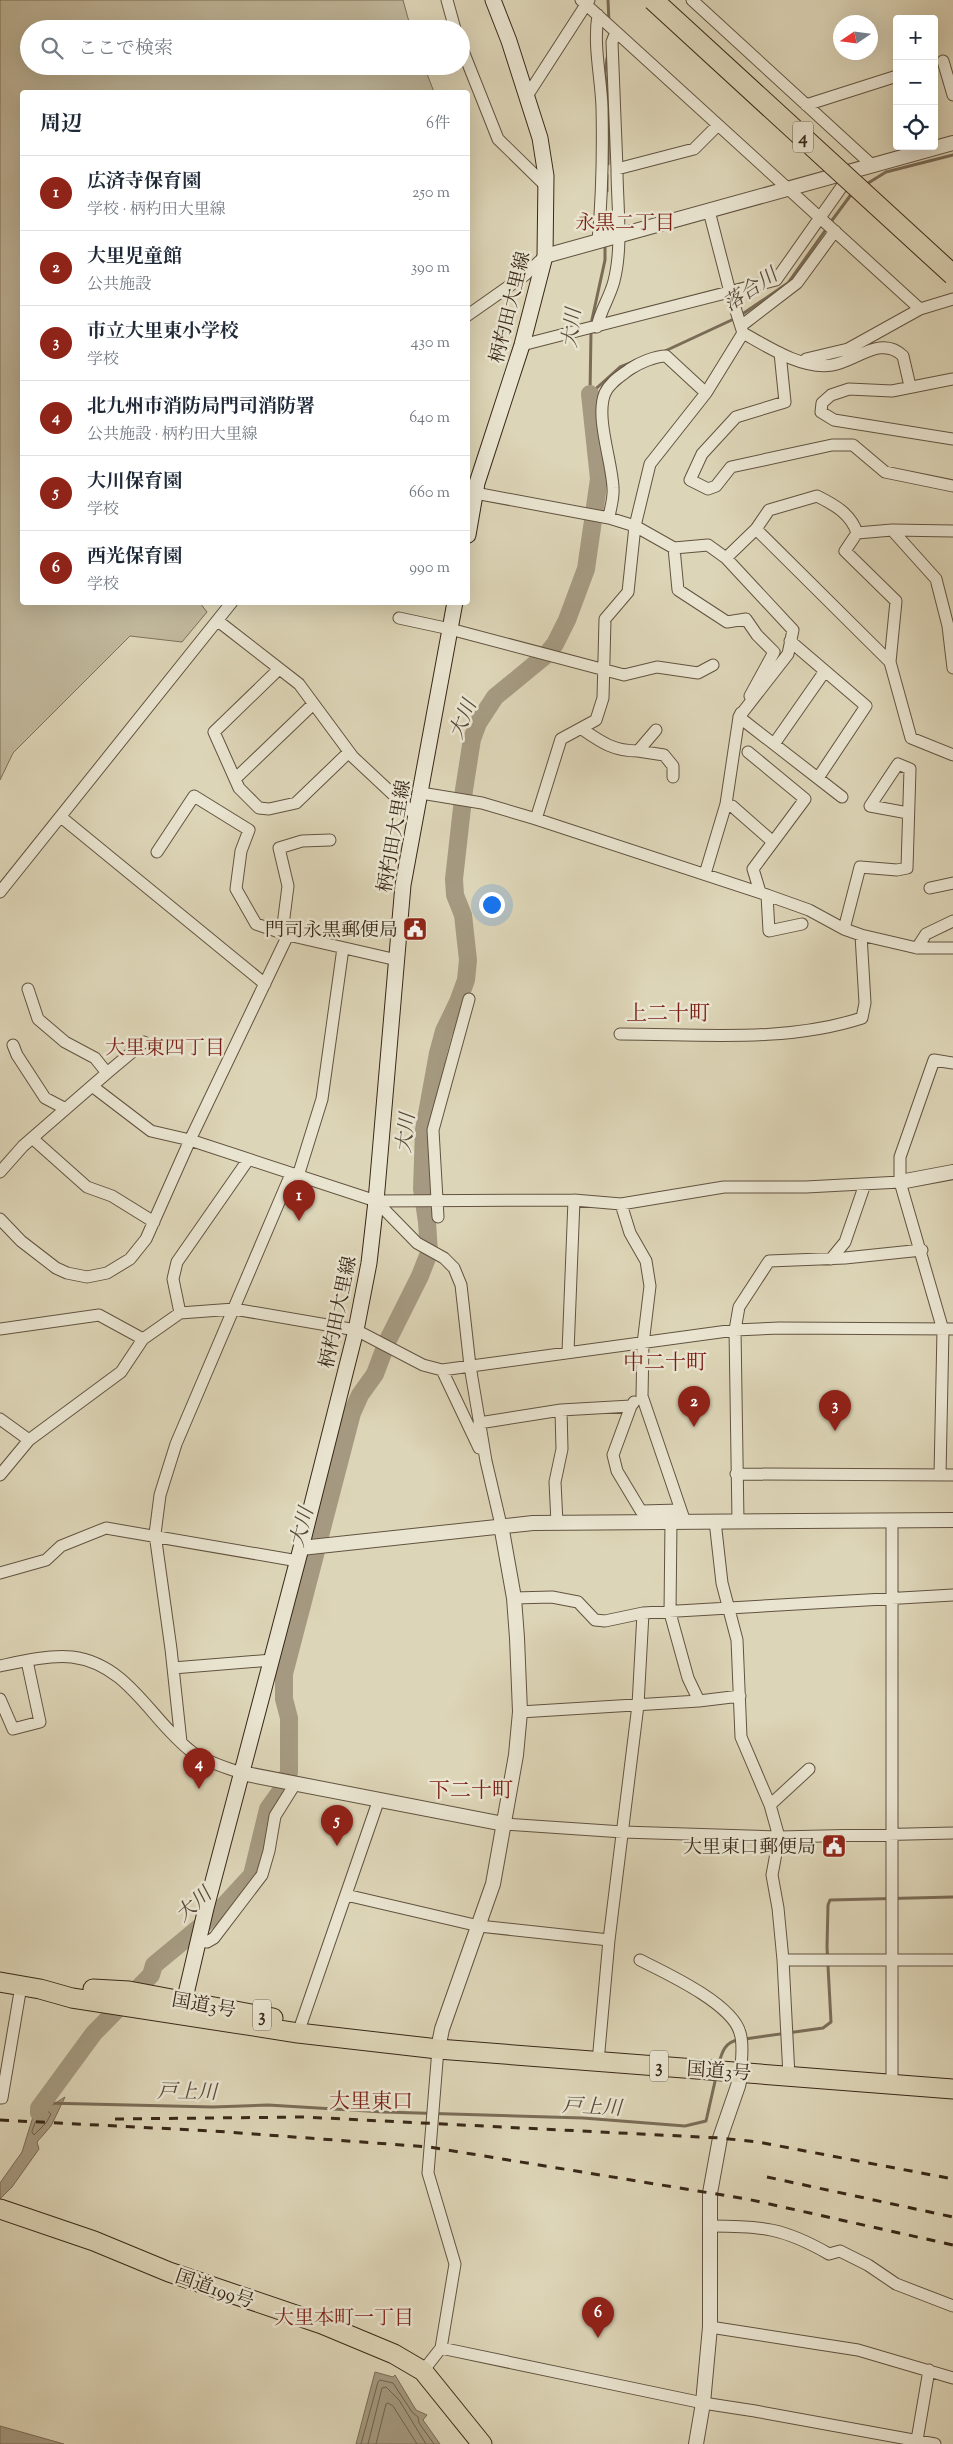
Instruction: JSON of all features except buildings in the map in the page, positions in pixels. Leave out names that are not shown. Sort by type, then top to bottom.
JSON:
[{"type":"highway","name":"4","points":[[653,0],[953,275]]},
{"type":"highway","name":"4","points":[[669,0],[953,259]]},
{"type":"highway","name":"国道3号","points":[[0,1982],[40,1989],[72,1998],[114,2003],[151,2003],[366,2041],[438,2049],[953,2089]]},
{"type":"highway","name":"国道3号","points":[[40,1989],[85,1988],[129,1991],[151,2003]]},
{"type":"highway","name":"国道199号","points":[[0,2209],[94,2241],[169,2272],[360,2338],[394,2354],[423,2371],[482,2444]]},
{"type":"main road","name":"柄杓田大里線","points":[[470,524],[476,493],[522,345],[545,256],[546,186],[540,138],[527,96],[492,0]]},
{"type":"main road","name":"柄杓田大里線","points":[[183,2008],[206,1908],[300,1555],[356,1330],[369,1263],[376,1201],[402,886],[421,793],[454,605]]},
{"type":"street","points":[[447,0],[453,20]]},
{"type":"street","points":[[692,0],[873,166]]},
{"type":"street","points":[[527,96],[585,1],[598,16],[920,309]]},
{"type":"street","points":[[597,327],[600,313],[610,296],[615,279],[602,202],[602,106],[595,30],[598,16]]},
{"type":"street","points":[[608,239],[617,169],[612,42],[616,32]]},
{"type":"street","points":[[944,61],[953,95]]},
{"type":"street","points":[[470,69],[498,139],[546,186]]},
{"type":"street","points":[[806,104],[893,77]]},
{"type":"street","points":[[617,169],[694,149],[718,124]]},
{"type":"street","points":[[470,314],[525,275],[545,256],[953,143]]},
{"type":"street","points":[[522,345],[776,280],[821,219],[852,172]]},
{"type":"street","points":[[709,211],[742,330],[797,361],[829,366],[845,363],[867,351],[891,348],[902,356],[910,386]]},
{"type":"street","points":[[536,819],[561,739],[596,720],[603,698],[605,619],[628,592],[635,526],[650,464],[706,392],[742,330],[797,283],[835,231]]},
{"type":"street","points":[[797,361],[818,358],[848,349],[920,309],[953,299]]},
{"type":"street","points":[[780,353],[785,402],[736,417],[702,454],[690,480],[708,489],[716,486],[731,467],[832,445],[853,445],[885,472],[953,486]]},
{"type":"street","points":[[609,518],[614,489],[603,423],[603,403],[605,393],[612,383],[634,366],[659,356],[666,356],[706,392]]},
{"type":"street","points":[[953,379],[892,391],[849,389],[831,395],[822,403],[821,412],[834,420],[953,439]]},
{"type":"street","points":[[476,493],[609,518],[635,526],[674,548],[708,545],[726,558],[793,630],[788,654],[763,689],[739,717]]},
{"type":"street","points":[[726,558],[756,529],[769,510],[817,496],[832,503],[853,520],[858,533]]},
{"type":"street","points":[[756,529],[890,662]]},
{"type":"street","points":[[892,530],[936,579],[948,626],[953,668]]},
{"type":"street","points":[[953,531],[892,530],[858,533],[845,551],[896,601],[890,662],[911,738],[953,755]]},
{"type":"street","points":[[674,548],[678,590],[727,622],[746,619],[757,635],[774,652],[739,717],[726,804],[705,874]]},
{"type":"street","points":[[0,892],[230,605]]},
{"type":"street","points":[[399,618],[450,629],[624,675],[657,668],[698,674],[713,665]]},
{"type":"street","points":[[218,621],[299,684],[349,752],[415,815]]},
{"type":"street","points":[[790,641],[866,706],[818,778]]},
{"type":"street","points":[[279,669],[214,732],[239,788],[259,808],[269,809],[296,804],[349,752]]},
{"type":"street","points":[[774,744],[826,671]]},
{"type":"street","points":[[235,779],[309,708]]},
{"type":"street","points":[[739,717],[842,797]]},
{"type":"street","points":[[582,729],[604,744],[622,751],[638,750],[664,755],[673,766],[673,778]]},
{"type":"street","points":[[638,750],[656,730]]},
{"type":"street","points":[[748,752],[806,798],[753,869],[764,893],[769,931],[802,924]]},
{"type":"street","points":[[844,929],[860,867],[897,870],[907,868],[910,769],[898,764],[870,806],[908,813]]},
{"type":"street","points":[[421,793],[482,803],[536,819],[764,893],[809,910],[844,929],[861,935],[917,948],[953,948]]},
{"type":"street","points":[[157,852],[194,796],[249,830],[241,851],[236,889],[256,924],[285,934],[397,960]]},
{"type":"street","points":[[732,806],[773,842]]},
{"type":"street","points":[[61,817],[265,984]]},
{"type":"street","points":[[0,1219],[21,1241],[56,1268],[87,1278],[107,1273],[130,1259],[146,1239],[190,1140],[265,984],[285,934],[288,886],[280,848],[302,842],[330,840]]},
{"type":"street","points":[[930,888],[953,883]]},
{"type":"street","points":[[917,948],[926,934],[953,921]]},
{"type":"street","points":[[620,1034],[770,1034],[833,1028],[862,1018],[865,1003],[861,935]]},
{"type":"street","points":[[180,1742],[173,1668],[155,1534],[160,1495],[176,1444],[294,1175],[322,1098],[343,948]]},
{"type":"street","points":[[28,989],[38,1019],[65,1042],[95,1058],[107,1073]]},
{"type":"street","points":[[438,1216],[433,1130],[469,999]]},
{"type":"street","points":[[0,1172],[32,1138],[144,1042]]},
{"type":"street","points":[[13,1045],[17,1055],[45,1098],[66,1109]]},
{"type":"street","points":[[940,1475],[948,1330],[900,1182],[900,1157],[934,1060],[953,1063]]},
{"type":"street","points":[[92,1086],[151,1131],[190,1140],[376,1201],[574,1200],[621,1204],[724,1187],[900,1182],[953,1172]]},
{"type":"street","points":[[32,1138],[86,1188],[112,1196],[154,1222]]},
{"type":"street","points":[[180,1313],[172,1279],[177,1262],[248,1160]]},
{"type":"street","points":[[831,1259],[845,1242],[864,1184]]},
{"type":"street","points":[[568,1352],[574,1200]]},
{"type":"street","points":[[376,1201],[417,1243],[444,1258],[454,1268],[461,1285],[470,1366],[486,1461],[501,1525],[514,1598],[520,1712],[516,1755],[494,1884],[442,2029],[438,2049],[428,2173],[455,2264],[441,2348],[423,2371]]},
{"type":"street","points":[[621,1204],[630,1233],[646,1261],[649,1276],[650,1286],[643,1344],[642,1396],[679,1518],[670,1613],[688,1678],[700,1701]]},
{"type":"street","points":[[738,1521],[735,1330],[739,1307],[769,1261],[831,1259],[922,1250]]},
{"type":"street","points":[[0,1475],[30,1440],[121,1372],[143,1339],[180,1313],[234,1309],[356,1330],[423,1365],[442,1370],[735,1330],[779,1328],[948,1330]]},
{"type":"street","points":[[0,1329],[100,1315],[143,1339]]},
{"type":"street","points":[[442,1370],[486,1461]]},
{"type":"street","points":[[642,1388],[631,1406],[613,1456],[617,1471],[642,1510],[679,1518]]},
{"type":"street","points":[[480,1423],[561,1410],[631,1406]]},
{"type":"street","points":[[557,1523],[555,1482],[562,1449],[561,1410]]},
{"type":"street","points":[[0,1419],[30,1440]]},
{"type":"street","points":[[736,1474],[953,1475]]},
{"type":"street","points":[[0,1573],[46,1560],[61,1546],[106,1528],[300,1555],[501,1525],[679,1518],[715,1521],[953,1520]]},
{"type":"street","points":[[892,1520],[892,2085]]},
{"type":"street","points":[[715,1521],[722,1583],[727,1610],[736,1640],[741,1737],[770,1806],[778,1837],[772,1875],[778,1908],[783,1960],[789,2076]]},
{"type":"street","points":[[514,1598],[552,1597],[578,1602],[595,1620],[605,1621],[643,1613],[727,1610],[953,1595]]},
{"type":"street","points":[[598,2062],[609,1940],[638,1706],[643,1613]]},
{"type":"street","points":[[0,1666],[27,1661],[73,1657],[111,1671],[127,1683],[180,1742],[194,1753],[212,1762],[241,1773],[504,1824],[623,1832],[778,1837],[953,1833]]},
{"type":"street","points":[[173,1668],[272,1660]]},
{"type":"street","points":[[0,1699],[13,1729],[40,1722],[27,1661]]},
{"type":"street","points":[[520,1712],[638,1706],[740,1696]]},
{"type":"street","points":[[770,1806],[809,1769]]},
{"type":"street","points":[[198,1941],[207,1942],[214,1938],[262,1875],[269,1851],[275,1816],[289,1783]]},
{"type":"street","points":[[300,2029],[379,1799]]},
{"type":"street","points":[[346,1895],[480,1926],[609,1940]]},
{"type":"street","points":[[640,1960],[712,1999],[738,2027],[741,2035],[741,2072],[719,2144],[710,2193],[710,2327],[703,2403],[696,2444]]},
{"type":"street","points":[[783,1960],[953,1960]]},
{"type":"street","points":[[0,2098],[2,2098],[2,2076],[21,1986]]},
{"type":"street","points":[[711,2226],[773,2229],[800,2237],[830,2254],[840,2251],[868,2265],[896,2284],[953,2306]]},
{"type":"street","points":[[710,2327],[858,2350],[953,2378]]},
{"type":"street","points":[[441,2348],[703,2403],[892,2440],[917,2440],[935,2444]]},
{"type":"street","points":[[917,2440],[929,2370]]},
{"type":"shaded area","points":[[0,0],[403,0],[409,20],[20,20],[20,75],[427,75],[433,90],[20,90],[20,605],[202,605],[207,612],[182,642],[130,636],[13,753],[0,780]]},
{"type":"water","points":[[58,2070],[49,2097],[49,2107],[65,2097],[51,2126],[37,2142],[39,2149],[12,2187],[0,2199],[0,2183],[22,2152],[37,2104]]},
{"type":"water","points":[[375,2372],[393,2377],[395,2375],[416,2410],[427,2415],[423,2420],[440,2444],[356,2444]]},
{"type":"water","points":[[0,2426],[64,2444],[0,2444]]},
{"type":"waterway","name":"大川","points":[[608,0],[609,22]]},
{"type":"waterway","name":"大川","points":[[607,58],[605,73],[609,119],[608,164]]},
{"type":"waterway","name":"落合川","points":[[865,185],[886,172],[953,155]]},
{"type":"waterway","name":"大川","points":[[607,175],[607,191]]},
{"type":"waterway","name":"落合川","points":[[830,223],[853,192]]},
{"type":"waterway","name":"大川","points":[[605,236],[606,212]]},
{"type":"waterway","name":"落合川","points":[[741,315],[788,283],[827,228]]},
{"type":"waterway","name":"大川","points":[[591,324],[605,260],[605,242]]},
{"type":"waterway","name":"落合川","points":[[665,351],[736,318]]},
{"type":"waterway","name":"大川","points":[[590,394],[591,331]]},
{"type":"waterway","name":"落合川","points":[[590,394],[620,367],[633,362]]},
{"type":"waterway","name":"大川","points":[[39,2113],[39,2108],[94,2033],[151,1975],[154,1965],[217,1913],[252,1875],[268,1809],[283,1788],[289,1772],[289,1718],[284,1699],[284,1674],[352,1413],[360,1395],[375,1374],[387,1342],[420,1276],[429,1253],[422,1189],[424,1130],[438,1053],[444,1031],[466,980],[468,960],[463,915],[455,895],[454,879],[472,739],[478,723],[495,697],[546,655],[555,644],[567,620],[586,569],[599,479],[590,394]]},
{"type":"waterway","name":"戸上川","points":[[745,2039],[823,2028],[831,2022],[827,1947],[828,1905],[830,1900],[953,1897]]},
{"type":"waterway","name":"戸上川","points":[[719,2063],[727,2045],[738,2040]]},
{"type":"waterway","name":"戸上川","points":[[45,2103],[213,2107],[268,2105],[384,2112],[583,2118],[685,2126],[706,2121],[716,2077]]},
{"type":"railway","points":[[115,2119],[304,2117],[720,2138],[758,2142],[953,2179]]},
{"type":"railway","points":[[0,2120],[213,2131],[429,2147],[747,2199],[953,2245]]},
{"type":"railway","points":[[767,2177],[953,2217]]},
{"type":"place","name":"門司永黒郵便局","points":[[415,929]]},
{"type":"place","name":"広済寺保育園","points":[[299,1221]]},
{"type":"place","name":"大里児童館","points":[[694,1427]]},
{"type":"place","name":"市立大里東小学校","points":[[835,1431]]},
{"type":"place","name":"北九州市消防局門司消防署","points":[[199,1789]]},
{"type":"place","name":"大川保育園","points":[[337,1846]]},
{"type":"place","name":"大里東口郵便局","points":[[834,1846]]},
{"type":"place","name":"西光保育園","points":[[598,2338]]},
{"type":"district","name":"永黒二丁目","points":[[625,222]]},
{"type":"district","name":"上二十町","points":[[668,1013]]},
{"type":"district","name":"大里東四丁目","points":[[165,1047]]},
{"type":"district","name":"中二十町","points":[[665,1362]]},
{"type":"district","name":"下二十町","points":[[471,1790]]},
{"type":"district","name":"大里東口","points":[[371,2101]]},
{"type":"district","name":"大里本町一丁目","points":[[344,2317]]}]
